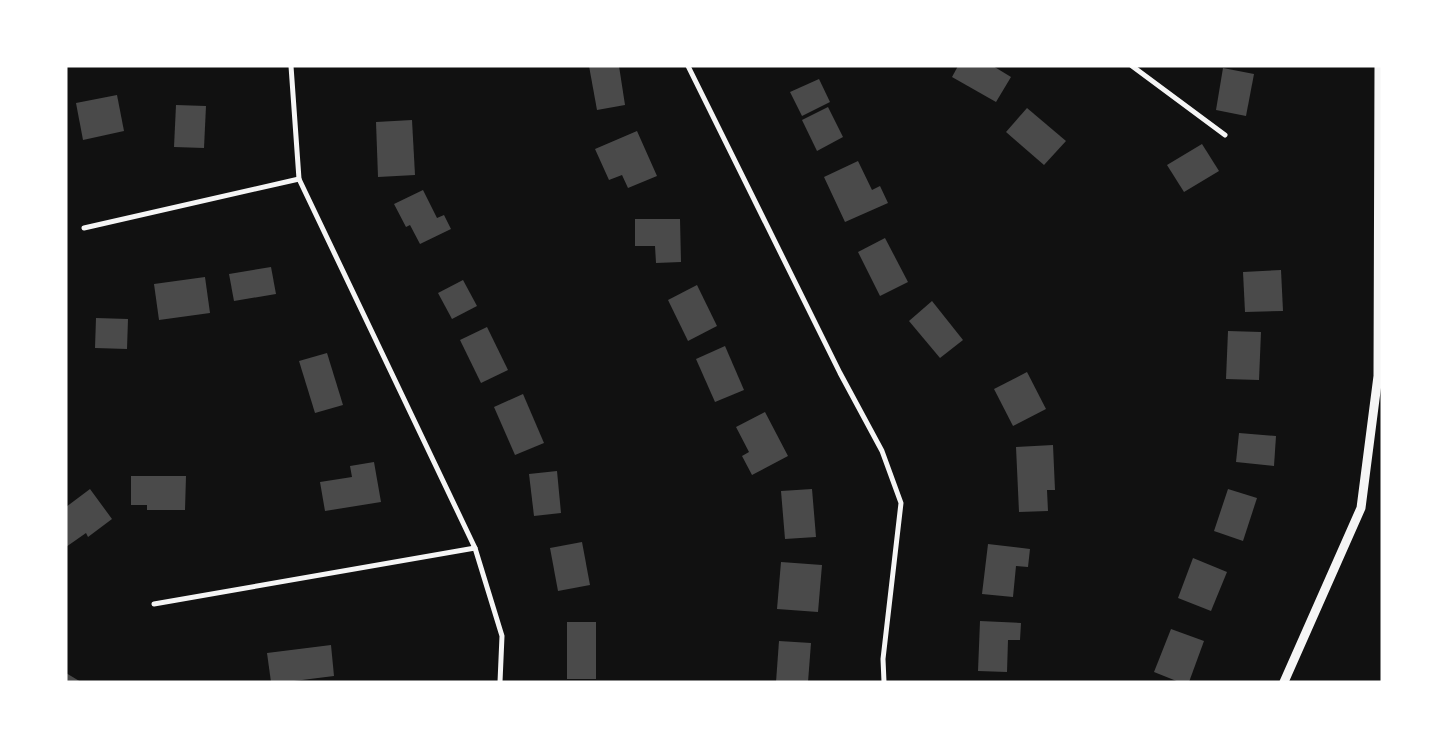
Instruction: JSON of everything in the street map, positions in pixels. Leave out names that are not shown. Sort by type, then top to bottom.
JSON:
[{"type":"street","points":[[291,66],[299,180],[475,548],[502,636],[500,682]]},
{"type":"street","points":[[688,66],[840,374],[882,452],[900,503],[884,659],[884,682]]},
{"type":"street","points":[[1132,66],[1225,135]]},
{"type":"street","points":[[1284,682],[1361,508],[1380,376],[1379,66]]},
{"type":"street","points":[[84,228],[299,180]]},
{"type":"street","points":[[154,604],[475,548]]},
{"type":"building","points":[[589,66],[619,66],[625,105],[597,110]]},
{"type":"building","points":[[958,66],[993,66],[1011,77],[996,102],[952,77]]},
{"type":"building","points":[[1223,68],[1254,74],[1246,116],[1216,110]]},
{"type":"building","points":[[819,79],[830,102],[802,116],[790,92]]},
{"type":"building","points":[[117,95],[124,131],[83,140],[76,103]]},
{"type":"building","points":[[176,105],[206,106],[204,148],[174,147]]},
{"type":"building","points":[[828,107],[843,137],[817,151],[802,120]]},
{"type":"building","points":[[1027,108],[1066,141],[1044,165],[1006,132]]},
{"type":"building","points":[[412,120],[415,175],[378,177],[376,122]]},
{"type":"building","points":[[637,131],[657,176],[628,188],[622,175],[609,180],[595,149]]},
{"type":"building","points":[[1202,144],[1219,171],[1184,192],[1167,165]]},
{"type":"building","points":[[858,161],[872,190],[880,186],[888,203],[845,222],[824,177]]},
{"type":"building","points":[[423,190],[437,218],[444,215],[451,229],[420,244],[410,225],[406,227],[394,204]]},
{"type":"building","points":[[635,219],[680,219],[681,262],[656,263],[655,246],[635,246]]},
{"type":"building","points":[[885,238],[908,282],[880,296],[858,252]]},
{"type":"building","points":[[271,267],[276,294],[234,301],[229,274]]},
{"type":"building","points":[[1281,270],[1283,311],[1245,312],[1243,272]]},
{"type":"building","points":[[205,277],[210,313],[159,320],[154,284]]},
{"type":"building","points":[[463,280],[477,306],[452,319],[438,293]]},
{"type":"building","points":[[697,285],[717,326],[688,341],[668,300]]},
{"type":"building","points":[[932,301],[963,340],[940,358],[909,321]]},
{"type":"building","points":[[96,318],[128,319],[127,349],[95,348]]},
{"type":"building","points":[[487,327],[508,370],[481,383],[460,340]]},
{"type":"building","points":[[1228,331],[1261,332],[1259,380],[1226,379]]},
{"type":"building","points":[[725,346],[744,390],[715,402],[696,359]]},
{"type":"building","points":[[327,353],[343,405],[315,413],[299,361]]},
{"type":"building","points":[[1027,372],[1046,409],[1013,426],[994,389]]},
{"type":"building","points":[[523,394],[544,443],[515,455],[494,407]]},
{"type":"building","points":[[765,412],[788,456],[752,475],[742,456],[749,452],[736,427]]},
{"type":"building","points":[[1239,433],[1276,436],[1274,466],[1236,462]]},
{"type":"building","points":[[1053,445],[1055,490],[1047,490],[1048,511],[1019,512],[1016,447]]},
{"type":"building","points":[[374,462],[381,502],[325,511],[320,482],[352,477],[350,466]]},
{"type":"building","points":[[557,471],[561,513],[534,516],[529,474]]},
{"type":"building","points":[[131,476],[186,476],[185,510],[147,510],[147,505],[131,505]]},
{"type":"building","points":[[90,489],[112,519],[88,537],[86,533],[66,547],[66,507]]},
{"type":"building","points":[[812,489],[816,537],[785,539],[781,491]]},
{"type":"building","points":[[1228,489],[1257,498],[1243,541],[1214,531]]},
{"type":"building","points":[[582,542],[590,585],[558,591],[550,548]]},
{"type":"building","points":[[988,544],[1030,549],[1028,567],[1016,566],[1013,597],[982,594]]},
{"type":"building","points":[[1193,558],[1227,572],[1211,611],[1178,598]]},
{"type":"building","points":[[781,562],[822,565],[818,612],[777,609]]},
{"type":"building","points":[[980,621],[1021,623],[1020,640],[1008,640],[1007,672],[978,671]]},
{"type":"building","points":[[567,622],[596,622],[596,679],[567,679]]},
{"type":"building","points":[[1171,629],[1204,641],[1189,682],[1179,682],[1154,672]]},
{"type":"building","points":[[779,641],[811,643],[808,682],[776,682]]},
{"type":"building","points":[[331,645],[334,676],[271,682],[267,653]]},
{"type":"building","points":[[66,673],[81,682],[66,682]]}]
